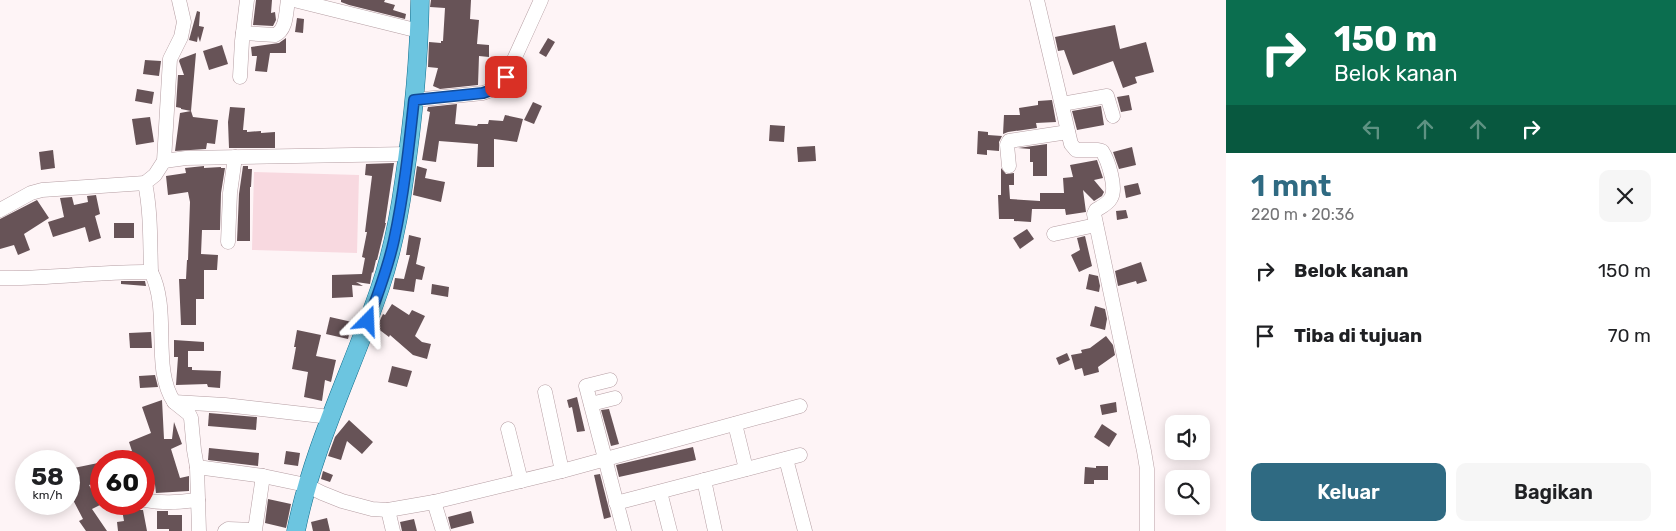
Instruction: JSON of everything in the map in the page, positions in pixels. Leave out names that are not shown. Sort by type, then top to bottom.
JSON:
[{"type":"main road","points":[[296,531],[306,485],[330,416],[381,287],[394,240],[408,154],[414,100],[420,0]]},
{"type":"street","points":[[0,210],[31,192],[145,183],[155,175],[164,161],[170,59],[181,37],[184,22],[179,0]]},
{"type":"street","points":[[240,77],[247,0]]},
{"type":"street","points":[[243,33],[275,35],[279,33],[282,29],[288,0]]},
{"type":"street","points":[[294,0],[419,31]]},
{"type":"street","points":[[414,100],[483,93],[497,88],[506,77],[541,0]]},
{"type":"street","points":[[1037,0],[1073,148],[1076,150],[1102,151],[1109,168],[1113,192],[1109,202],[1096,210],[1094,214],[1147,469],[1146,531]]},
{"type":"street","points":[[1062,104],[1108,96],[1113,116]]},
{"type":"street","points":[[1009,166],[1009,141],[1068,132]]},
{"type":"street","points":[[164,161],[186,158],[408,154]]},
{"type":"street","points":[[228,242],[230,193],[235,157]]},
{"type":"street","points":[[145,183],[150,227],[151,272],[155,280],[160,303],[164,368],[168,393],[174,402],[189,414],[191,418],[194,450],[198,467],[199,531]]},
{"type":"street","points":[[1054,234],[1096,224]]},
{"type":"street","points":[[0,278],[27,279],[117,271],[151,272]]},
{"type":"street","points":[[610,380],[586,386],[624,531]]},
{"type":"street","points":[[545,392],[562,471]]},
{"type":"street","points":[[591,404],[615,398]]},
{"type":"street","points":[[174,402],[225,405],[330,416]]},
{"type":"street","points":[[198,467],[263,476],[306,485],[322,494],[342,501],[372,509],[388,510],[434,502],[562,471],[800,406]]},
{"type":"street","points":[[735,424],[746,469]]},
{"type":"street","points":[[508,429],[521,481]]},
{"type":"street","points":[[616,503],[793,457],[805,531]]},
{"type":"street","points":[[224,531],[228,529],[255,530],[263,476]]},
{"type":"street","points":[[704,480],[715,531]]},
{"type":"street","points":[[660,492],[670,531]]},
{"type":"street","points":[[155,502],[176,503],[198,500]]},
{"type":"street","points":[[434,502],[443,531]]},
{"type":"street","points":[[388,510],[393,531]]},
{"type":"shaded area","points":[[254,172],[359,175],[357,253],[252,250]]},
{"type":"building","points":[[256,0],[272,0],[271,13],[275,12],[276,20],[273,26],[253,25]]},
{"type":"building","points":[[341,0],[385,0],[384,2],[395,5],[393,10],[406,14],[405,19],[349,5],[341,2]]},
{"type":"building","points":[[431,0],[471,0],[470,19],[479,20],[477,44],[489,45],[489,57],[479,56],[478,85],[440,89],[433,86],[438,68],[428,67],[429,42],[441,43],[443,41],[445,8],[430,7]]},
{"type":"building","points":[[197,11],[200,12],[199,26],[204,27],[200,42],[198,36],[197,42],[189,40]]},
{"type":"building","points":[[297,18],[304,19],[303,33],[295,32]]},
{"type":"building","points":[[1115,25],[1120,49],[1146,42],[1154,72],[1135,77],[1137,83],[1123,88],[1113,61],[1073,75],[1064,50],[1058,51],[1055,37]]},
{"type":"building","points":[[286,38],[286,53],[270,53],[267,72],[255,71],[257,56],[252,56],[251,47],[279,43]]},
{"type":"building","points":[[548,38],[555,42],[546,57],[539,53]]},
{"type":"building","points":[[222,45],[228,64],[209,70],[203,51]]},
{"type":"building","points":[[196,53],[191,111],[176,107],[178,75],[184,75],[179,61]]},
{"type":"building","points":[[145,60],[161,61],[159,76],[143,74]]},
{"type":"building","points":[[137,89],[154,92],[152,104],[135,101]]},
{"type":"building","points":[[1129,95],[1132,110],[1121,112],[1117,97]]},
{"type":"building","points":[[1052,100],[1056,122],[1036,123],[1037,128],[1003,134],[1004,115],[1020,115],[1019,108],[1038,105],[1038,101]]},
{"type":"building","points":[[533,102],[542,106],[534,124],[524,120]]},
{"type":"building","points":[[457,104],[455,124],[477,126],[478,124],[488,124],[489,120],[503,121],[505,115],[523,119],[517,142],[494,139],[494,167],[477,167],[478,144],[439,141],[436,162],[422,160],[430,112],[427,111],[428,107]]},
{"type":"building","points":[[1101,106],[1104,125],[1077,130],[1072,111]]},
{"type":"building","points":[[230,107],[245,108],[243,130],[247,130],[247,132],[261,131],[261,133],[275,132],[275,148],[229,148],[228,122]]},
{"type":"building","points":[[191,111],[193,117],[218,120],[215,144],[207,143],[206,149],[175,151],[180,113]]},
{"type":"building","points":[[150,117],[154,142],[136,145],[132,119]]},
{"type":"building","points":[[770,125],[785,126],[784,142],[769,141]]},
{"type":"building","points":[[978,131],[988,132],[988,135],[1002,136],[999,142],[999,151],[987,150],[987,155],[977,154]]},
{"type":"building","points":[[1047,144],[1047,176],[1033,176],[1033,162],[1030,162],[1030,149],[1018,148]]},
{"type":"building","points":[[815,146],[816,161],[798,162],[797,147]]},
{"type":"building","points":[[1132,147],[1136,165],[1119,169],[1113,152]]},
{"type":"building","points":[[53,150],[55,168],[41,170],[39,152]]},
{"type":"building","points":[[1097,160],[1103,178],[1094,180],[1104,192],[1102,196],[1094,201],[1083,190],[1086,212],[1066,215],[1065,209],[1032,209],[1031,222],[999,219],[998,195],[1001,195],[1001,168],[1006,174],[1014,173],[1014,185],[1009,185],[1010,199],[1040,201],[1040,193],[1064,193],[1063,178],[1073,177],[1070,165]]},
{"type":"building","points":[[394,163],[386,223],[370,284],[356,282],[363,286],[352,285],[353,297],[332,298],[332,275],[362,274],[365,258],[362,257],[367,232],[365,232],[372,176],[365,175],[366,164]]},
{"type":"building","points":[[204,166],[204,168],[225,168],[221,193],[220,230],[202,230],[201,254],[218,255],[217,270],[204,270],[204,299],[196,299],[196,325],[181,325],[179,279],[186,279],[190,202],[188,192],[168,195],[166,176],[186,173],[185,168]]},
{"type":"building","points":[[243,166],[248,166],[248,169],[252,169],[250,241],[237,241],[239,194]]},
{"type":"building","points":[[417,166],[427,169],[425,178],[445,182],[441,202],[413,195]]},
{"type":"building","points":[[1138,183],[1141,194],[1126,198],[1124,186]]},
{"type":"building","points":[[96,195],[100,214],[95,216],[101,238],[89,242],[85,227],[53,237],[48,222],[64,217],[60,198],[72,197],[74,205],[88,202],[87,196]]},
{"type":"building","points":[[37,200],[49,218],[24,234],[30,250],[18,255],[14,245],[0,249],[0,219]]},
{"type":"building","points":[[1126,210],[1128,218],[1117,220],[1116,211]]},
{"type":"building","points":[[114,223],[134,223],[134,238],[114,238]]},
{"type":"building","points":[[1027,229],[1034,239],[1020,249],[1013,238]]},
{"type":"building","points":[[409,235],[421,238],[416,264],[425,267],[422,280],[416,279],[414,292],[393,289],[395,278],[404,279],[410,255],[406,255]]},
{"type":"building","points":[[1085,236],[1092,266],[1079,272],[1071,255],[1080,250],[1077,238]]},
{"type":"building","points":[[1141,262],[1147,281],[1137,284],[1136,281],[1118,286],[1115,271]]},
{"type":"building","points":[[1089,274],[1098,276],[1099,292],[1086,289]]},
{"type":"building","points":[[121,281],[145,281],[146,286],[121,284]]},
{"type":"building","points":[[432,284],[449,287],[448,297],[431,294]]},
{"type":"building","points":[[392,304],[409,315],[412,310],[425,316],[415,336],[422,342],[431,344],[427,359],[413,355],[390,335],[389,337],[377,328],[383,314],[385,315]]},
{"type":"building","points":[[1095,306],[1105,309],[1107,319],[1105,330],[1090,326]]},
{"type":"building","points":[[330,317],[352,322],[348,339],[326,334]]},
{"type":"building","points":[[297,330],[321,335],[316,356],[336,360],[331,382],[325,380],[322,401],[304,397],[308,372],[292,369]]},
{"type":"building","points":[[151,332],[152,348],[130,348],[129,333]]},
{"type":"building","points":[[1106,336],[1113,345],[1115,355],[1098,367],[1099,372],[1084,376],[1082,368],[1075,370],[1071,355],[1082,353],[1081,350],[1090,348]]},
{"type":"building","points":[[174,340],[204,342],[204,351],[188,351],[188,367],[192,367],[192,370],[221,371],[220,388],[208,387],[207,384],[176,385],[178,357],[174,357]]},
{"type":"building","points":[[1067,353],[1070,360],[1059,365],[1056,358]]},
{"type":"building","points":[[392,366],[412,371],[407,387],[388,382]]},
{"type":"building","points":[[155,375],[158,387],[140,388],[139,376]]},
{"type":"building","points":[[577,397],[585,431],[577,432],[572,407],[569,408],[567,400]]},
{"type":"building","points":[[162,400],[164,439],[172,439],[174,422],[182,444],[171,449],[180,478],[189,476],[189,491],[156,493],[155,450],[132,450],[129,442],[151,433],[142,407]]},
{"type":"building","points":[[1116,402],[1117,412],[1102,415],[1100,405]]},
{"type":"building","points":[[609,409],[619,444],[611,446],[601,410]]},
{"type":"building","points":[[209,413],[257,417],[256,430],[208,426]]},
{"type":"building","points":[[349,420],[373,442],[362,454],[347,441],[341,460],[328,456],[335,437]]},
{"type":"building","points":[[1102,424],[1117,434],[1109,447],[1094,437]]},
{"type":"building","points":[[693,447],[696,460],[619,477],[616,465]]},
{"type":"building","points":[[209,448],[259,453],[258,466],[208,460]]},
{"type":"building","points":[[286,451],[300,453],[298,466],[284,464]]},
{"type":"building","points":[[90,465],[90,515],[96,515],[107,531],[86,531],[79,521],[83,519],[80,513],[80,467]]},
{"type":"building","points":[[1096,466],[1108,466],[1108,480],[1094,480],[1094,484],[1084,484],[1085,467],[1096,468]]},
{"type":"building","points":[[323,471],[333,475],[330,482],[321,479]]},
{"type":"building","points":[[600,474],[611,517],[604,519],[594,475]]},
{"type":"building","points":[[268,499],[291,504],[286,528],[265,523]]},
{"type":"building","points":[[157,511],[168,511],[168,515],[182,515],[182,531],[157,529]]},
{"type":"building","points":[[471,511],[474,523],[451,529],[448,517]]},
{"type":"building","points":[[123,515],[144,515],[147,531],[118,531],[117,522],[124,521]]},
{"type":"building","points":[[327,518],[330,531],[313,531],[311,522]]},
{"type":"building","points":[[414,519],[417,531],[402,531],[400,522]]},
{"type":"route","points":[[368,321],[381,287],[394,240],[400,210],[414,100],[483,93],[497,88],[506,77]]}]
